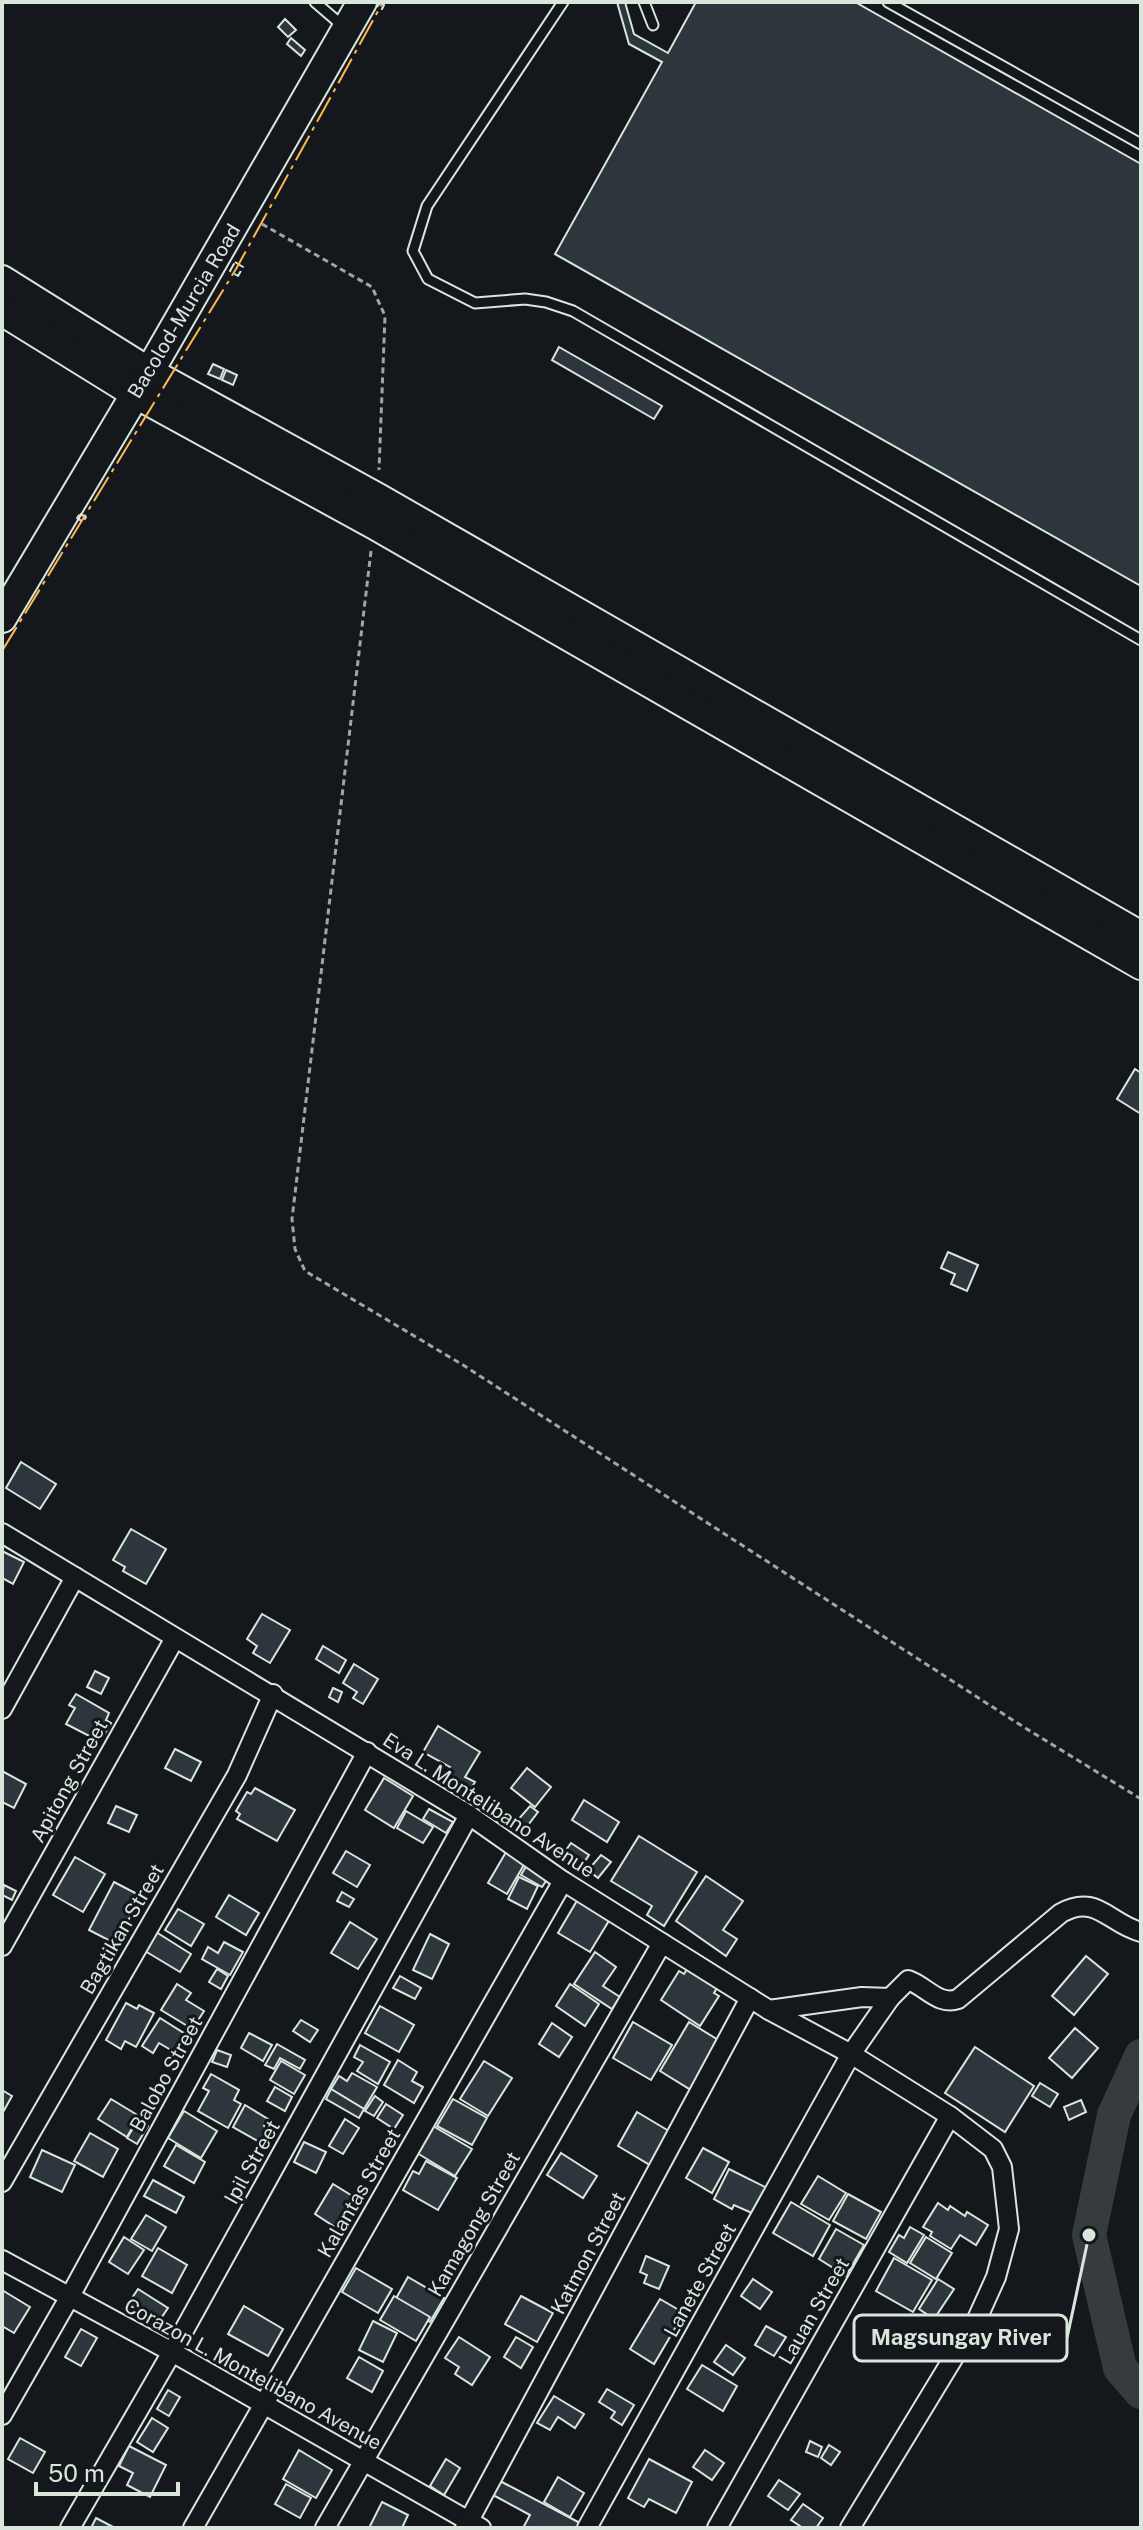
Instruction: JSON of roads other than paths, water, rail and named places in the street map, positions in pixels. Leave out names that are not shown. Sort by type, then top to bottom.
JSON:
[{"type":"main road","name":"Bacolod-Murcia Road","points":[[2,618],[243,212],[362,2]]},
{"type":"main road","points":[[2,280],[142,383]]},
{"type":"main road","points":[[2,311],[142,383],[376,511],[1141,936]]},
{"type":"main road","points":[[376,511],[1141,965]]},
{"type":"street","name":"Eva L. Montelibano Avenue","points":[[2,1533],[469,1815],[563,1881],[769,2010],[851,2054],[950,2116],[993,2149],[1002,2167],[1009,2229],[996,2277],[977,2319],[850,2528]]},
{"type":"street","points":[[2,1709],[75,1577]]},
{"type":"street","name":"Apitong Street","points":[[2,1946],[175,1638]]},
{"type":"street","name":"Bagtikan Street","points":[[2,2182],[237,1775],[273,1694]]},
{"type":"street","name":"Balobo Street","points":[[2,2415],[367,1752]]},
{"type":"street","name":"Ipil Street","points":[[70,2528],[172,2352],[469,1815]]},
{"type":"street","name":"Kalantas Street","points":[[193,2528],[563,1881]]},
{"type":"street","points":[[769,2010],[862,1997],[890,1998],[908,1980],[941,1999],[949,2002],[958,1999],[1061,1913],[1082,1905],[1091,1906],[1128,1929],[1141,1932]]},
{"type":"street","name":"Kamagong Street","points":[[325,2528],[662,1943]]},
{"type":"street","name":"Katmon Street","points":[[471,2526],[750,1998]]},
{"type":"street","name":"Lanete Street","points":[[587,2528],[851,2054],[890,1998]]},
{"type":"street","name":"Lauan Street","points":[[717,2528],[950,2116]]},
{"type":"street","name":"Corazon L. Montelibano Avenue","points":[[2,2260],[172,2352],[471,2526]]},
{"type":"lane","points":[[315,2],[346,30]]},
{"type":"lane","points":[[563,2],[427,206],[413,251],[428,279],[475,303],[525,299],[573,311],[1141,640]]},
{"type":"lane","points":[[644,2],[653,25]]},
{"type":"lane","points":[[888,2],[1141,144]]},
{"type":"waterway","points":[[1141,2056],[1114,2115],[1089,2235],[1120,2368],[1141,2392]]},
{"type":"place","name":"Magsungay River","points":[[1089,2235]]}]
